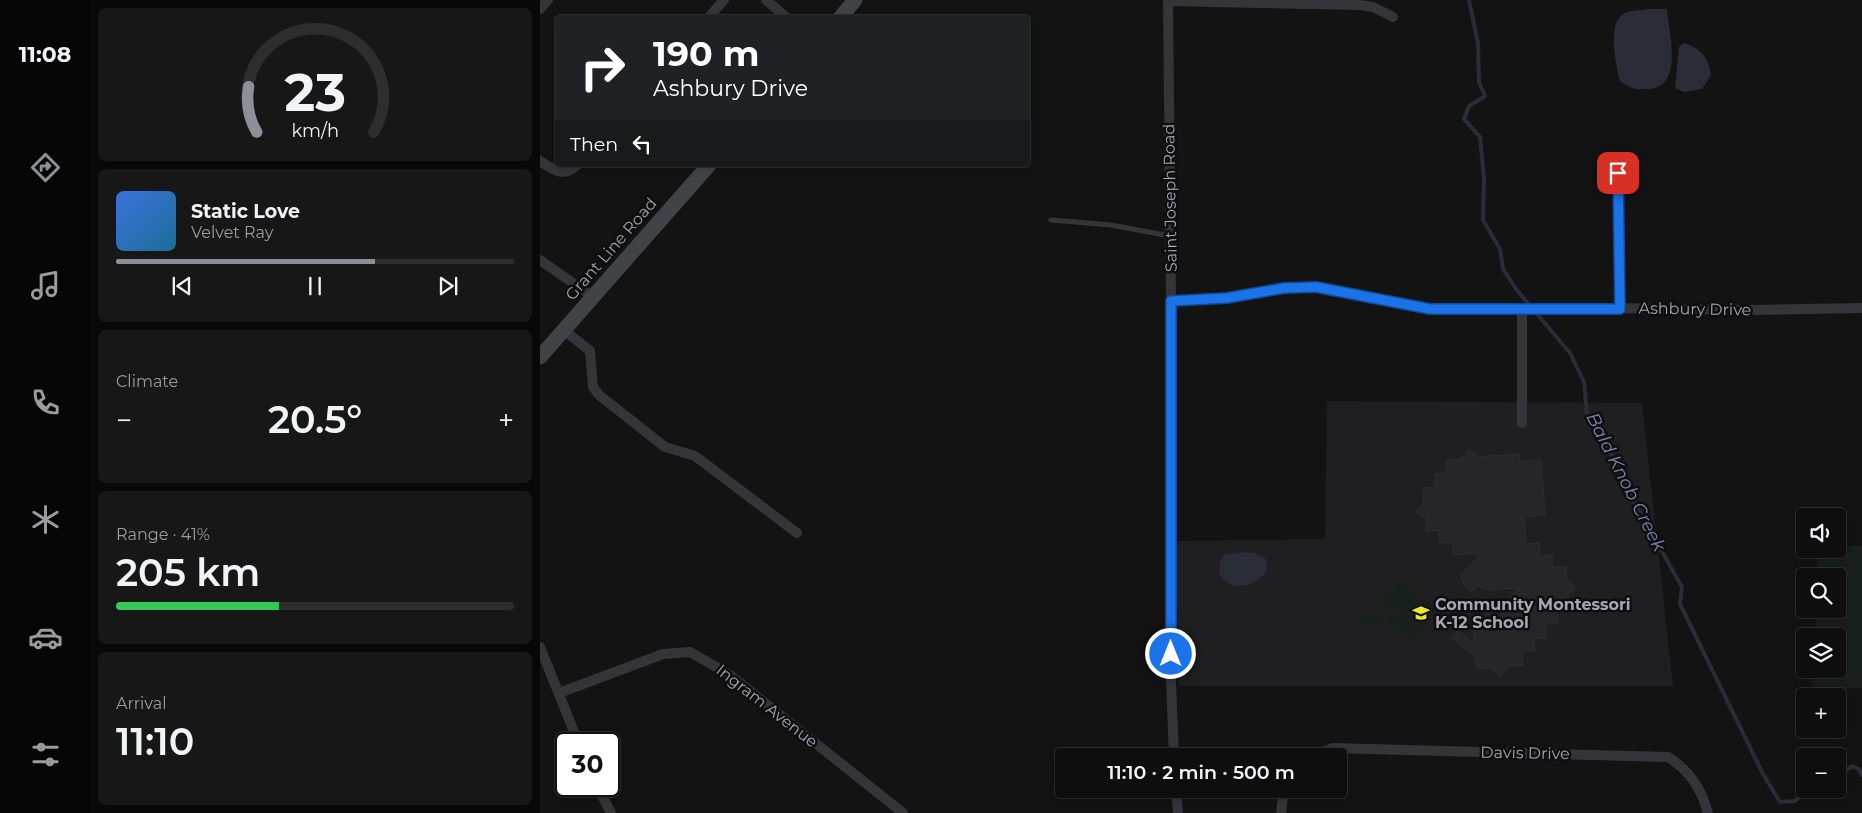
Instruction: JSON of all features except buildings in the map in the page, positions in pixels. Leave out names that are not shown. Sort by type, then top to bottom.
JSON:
[{"type":"main road","points":[[842,15],[855,0]]},
{"type":"main road","name":"Grant Line Road","points":[[540,357],[707,167]]},
{"type":"street","points":[[540,10],[548,0]]},
{"type":"street","points":[[711,15],[724,0]]},
{"type":"street","points":[[766,0],[784,15]]},
{"type":"street","points":[[1168,0],[1360,5],[1373,6],[1393,17]]},
{"type":"street","name":"Saint Joseph Road","points":[[1168,0],[1171,301],[1171,682],[1174,748]]},
{"type":"street","points":[[540,161],[560,172],[567,172],[574,167]]},
{"type":"street","points":[[1618,173],[1620,309]]},
{"type":"street","points":[[540,260],[593,297]]},
{"type":"street","name":"Ashbury Drive","points":[[1171,301],[1227,298],[1284,288],[1316,287],[1430,309],[1755,310],[1862,308]]},
{"type":"street","points":[[1522,423],[1523,309]]},
{"type":"street","points":[[564,330],[590,350],[593,387],[599,395],[665,447],[696,456],[797,533]]},
{"type":"street","points":[[540,647],[574,732]]},
{"type":"street","name":"Ingram Avenue","points":[[559,693],[663,654],[690,652],[730,675],[903,813]]},
{"type":"street","name":"Davis Drive","points":[[1347,748],[1668,757],[1681,766],[1698,785],[1708,813]]},
{"type":"street","points":[[603,797],[611,813]]},
{"type":"street","points":[[1177,798],[1178,813]]},
{"type":"street","points":[[1281,813],[1283,798]]},
{"type":"lane","points":[[1051,220],[1111,225],[1170,236]]},
{"type":"shaded area","points":[[1649,9],[1667,9],[1672,57],[1671,69],[1667,79],[1660,86],[1649,89],[1636,89],[1620,81],[1616,65],[1614,34],[1619,18],[1625,13]]},
{"type":"shaded area","points":[[1684,43],[1700,51],[1708,63],[1711,75],[1702,89],[1684,92],[1675,88],[1679,47]]},
{"type":"shaded area","name":"Community Montessori K-12 School","points":[[1327,401],[1642,403],[1673,686],[1179,686],[1176,541],[1325,539]]},
{"type":"shaded area","points":[[1846,546],[1862,546],[1862,688],[1812,688],[1813,678],[1846,678],[1846,628],[1815,628],[1816,618],[1846,618],[1846,568],[1817,568],[1818,558],[1846,558]]},
{"type":"shaded area","points":[[1243,552],[1255,553],[1265,558],[1267,566],[1265,573],[1251,584],[1233,585],[1225,581],[1219,573],[1220,561],[1224,555]]},
{"type":"shaded area","points":[[1400,579],[1434,608],[1414,614],[1397,608],[1378,609],[1376,607]]},
{"type":"shaded area","points":[[1394,610],[1413,616],[1435,614],[1411,642],[1377,614]]},
{"type":"shaded area","points":[[1357,611],[1367,618],[1371,613],[1386,624],[1362,623],[1356,618]]},
{"type":"waterway","name":"Bald Knob Creek","points":[[1469,0],[1478,43],[1479,82],[1485,96],[1469,106],[1464,119],[1480,137],[1484,178],[1483,220],[1500,249],[1503,269],[1516,289],[1570,353],[1584,382],[1587,415],[1596,433],[1619,466],[1628,491],[1682,587],[1680,604],[1763,774],[1780,802],[1795,801],[1798,798]]},
{"type":"waterway","name":"Bald Knob Creek","points":[[1846,770],[1852,766],[1859,769],[1862,775]]},
{"type":"place","name":"Community Montessori K-12 School","points":[[1421,613]]},
{"type":"route","points":[[1171,654],[1171,301],[1210,300],[1284,288],[1316,287],[1430,309],[1620,309],[1618,173]]}]
